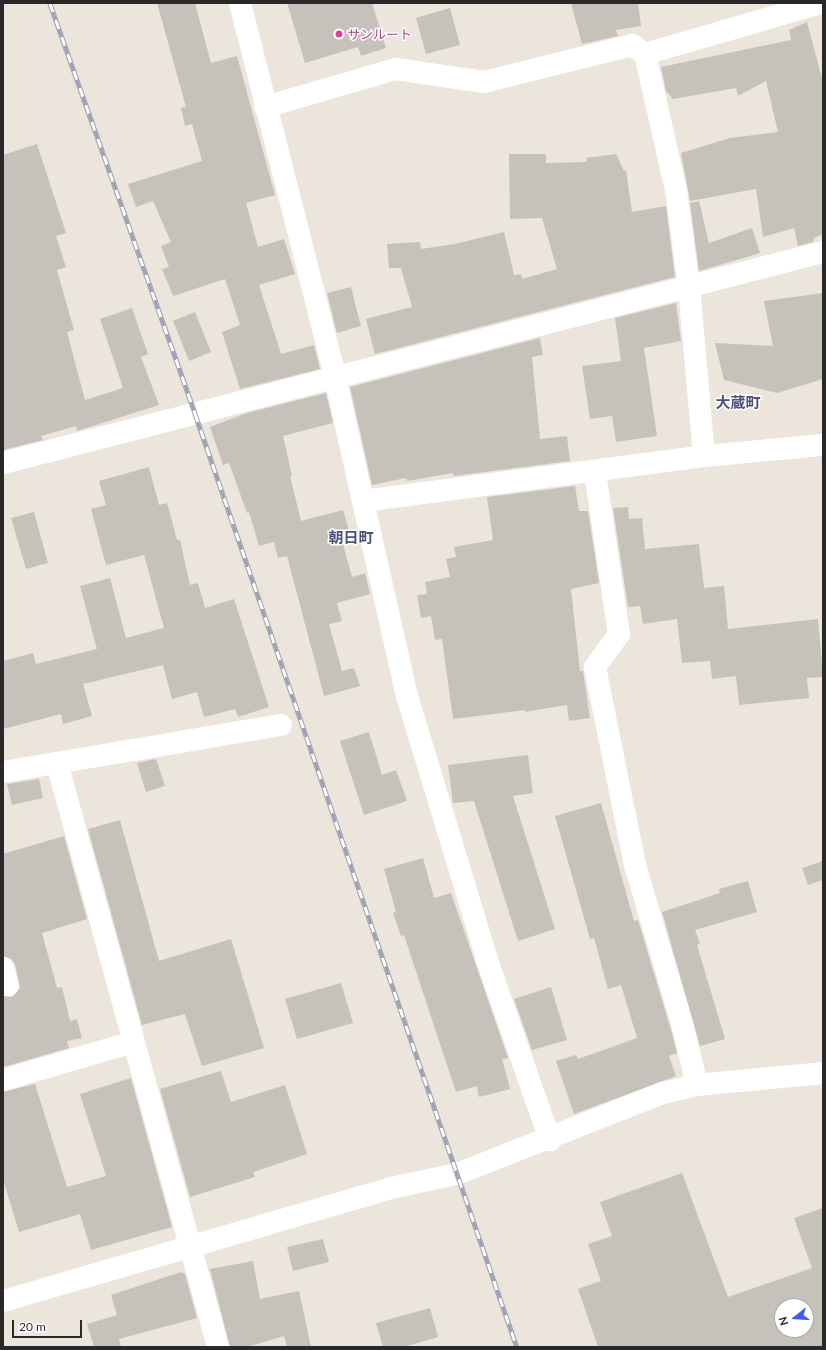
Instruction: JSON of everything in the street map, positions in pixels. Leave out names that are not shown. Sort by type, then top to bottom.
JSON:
[{"type":"street","points":[[240,3],[265,107],[335,377],[406,696],[487,960],[550,1140]]},
{"type":"street","points":[[645,54],[819,3]]},
{"type":"street","points":[[265,107],[396,69],[484,82],[632,45],[645,54],[676,190],[690,288],[704,456]]},
{"type":"street","points":[[3,463],[335,377],[690,288],[823,252]]},
{"type":"street","points":[[363,501],[595,472],[704,456],[823,445]]},
{"type":"street","points":[[595,472],[618,634],[594,667],[635,865],[683,1028],[697,1085]]},
{"type":"street","points":[[3,772],[281,725]]},
{"type":"street","points":[[57,763],[189,1247],[218,1347]]},
{"type":"street","points":[[3,1080],[133,1042]]},
{"type":"street","points":[[3,1301],[391,1188],[457,1174],[550,1140],[663,1093],[697,1085],[823,1073]]},
{"type":"building","points":[[157,3],[195,3],[211,63],[237,56],[275,195],[246,203],[258,247],[284,239],[295,274],[259,285],[281,354],[314,345],[320,369],[240,389],[222,332],[240,325],[225,279],[173,296],[162,269],[169,267],[161,246],[171,242],[153,201],[136,207],[128,184],[202,161],[192,124],[185,126],[181,108],[186,107]]},
{"type":"building","name":"サンルート","points":[[287,3],[372,3],[386,48],[361,56],[358,47],[305,63]]},
{"type":"building","points":[[571,3],[638,3],[641,26],[616,30],[618,36],[582,44]]},
{"type":"building","points":[[450,8],[460,45],[426,54],[416,18]]},
{"type":"building","points":[[807,22],[823,82],[823,234],[814,238],[813,242],[798,246],[794,228],[763,237],[756,189],[690,201],[681,153],[730,138],[778,132],[766,81],[738,96],[736,88],[673,99],[666,91],[661,67],[791,40],[789,30]]},
{"type":"building","points":[[37,144],[66,233],[56,236],[66,267],[57,270],[74,330],[67,332],[85,400],[123,388],[100,319],[132,308],[148,354],[141,357],[159,405],[77,431],[76,426],[41,436],[43,440],[3,450],[3,155]]},
{"type":"building","points":[[509,154],[546,154],[546,163],[587,162],[586,158],[616,154],[624,171],[626,170],[632,212],[666,206],[675,277],[375,354],[366,319],[412,307],[401,268],[389,268],[387,244],[420,242],[421,249],[455,244],[504,232],[514,275],[521,274],[522,279],[557,269],[542,218],[510,219]]},
{"type":"building","points":[[699,201],[709,243],[752,228],[760,253],[699,271],[690,203]]},
{"type":"building","points":[[351,287],[361,326],[337,333],[327,293]]},
{"type":"building","points":[[823,293],[823,379],[777,393],[724,380],[715,343],[773,346],[764,301]]},
{"type":"building","points":[[676,303],[681,341],[644,348],[657,436],[616,442],[612,416],[590,419],[582,366],[621,361],[615,318]]},
{"type":"building","points":[[195,312],[211,352],[189,361],[173,321]]},
{"type":"building","points":[[540,338],[543,355],[532,357],[540,439],[567,436],[570,461],[453,476],[453,473],[407,481],[406,478],[372,485],[350,387]]},
{"type":"building","points":[[326,393],[333,423],[283,436],[292,476],[290,476],[301,521],[343,510],[349,530],[340,533],[352,577],[365,573],[370,594],[337,603],[342,621],[329,624],[342,671],[354,668],[360,686],[324,696],[287,556],[278,558],[274,542],[259,546],[249,512],[247,513],[229,463],[223,465],[210,427],[247,413]]},
{"type":"building","points":[[149,467],[159,505],[167,503],[177,540],[180,540],[190,585],[198,583],[205,608],[234,599],[269,707],[238,717],[235,709],[204,717],[197,692],[172,699],[163,665],[83,684],[92,716],[63,724],[61,714],[3,729],[3,661],[33,653],[36,664],[97,649],[80,586],[110,578],[126,638],[164,628],[144,555],[106,565],[91,509],[106,505],[99,481]]},
{"type":"building","points":[[575,486],[579,511],[588,511],[599,583],[571,589],[580,671],[583,671],[590,718],[569,721],[567,705],[525,712],[525,710],[453,719],[442,639],[435,640],[431,616],[421,618],[417,595],[427,594],[425,582],[450,577],[446,559],[456,557],[454,547],[493,540],[487,497]]},
{"type":"building","points":[[628,507],[629,519],[642,518],[645,549],[699,544],[704,588],[724,586],[728,629],[818,619],[823,677],[807,678],[809,698],[739,705],[736,676],[712,679],[710,661],[682,663],[677,619],[643,624],[640,606],[628,607],[613,508]]},
{"type":"building","points":[[34,512],[48,563],[26,569],[11,518]]},
{"type":"building","points":[[369,732],[382,775],[396,770],[407,801],[364,815],[340,741]]},
{"type":"building","points":[[528,755],[533,793],[513,796],[555,929],[518,941],[474,801],[453,803],[448,765]]},
{"type":"building","points":[[156,759],[165,786],[146,792],[137,763]]},
{"type":"building","points":[[39,779],[43,798],[12,805],[7,784]]},
{"type":"building","points":[[601,803],[634,921],[638,920],[671,1030],[677,1053],[669,1056],[676,1076],[574,1114],[556,1061],[576,1055],[578,1059],[637,1038],[621,985],[608,989],[594,938],[590,939],[555,816]]},
{"type":"building","points":[[120,820],[159,961],[231,939],[264,1048],[202,1066],[185,1014],[142,1025],[88,829]]},
{"type":"building","points":[[64,836],[87,919],[42,933],[57,988],[62,987],[70,1021],[77,1019],[82,1038],[67,1041],[69,1048],[3,1067],[3,996],[12,997],[20,988],[15,964],[11,959],[3,956],[3,854]]},
{"type":"building","points":[[423,858],[434,898],[451,893],[508,1058],[502,1059],[510,1089],[479,1097],[477,1086],[456,1092],[404,935],[401,936],[393,913],[396,912],[384,869]]},
{"type":"building","points":[[823,861],[823,880],[808,885],[802,868]]},
{"type":"building","points":[[748,881],[757,912],[695,930],[700,944],[697,945],[725,1039],[700,1046],[662,912],[720,893],[719,889]]},
{"type":"building","points":[[341,983],[353,1023],[297,1039],[285,999]]},
{"type":"building","points":[[551,987],[567,1040],[532,1050],[514,999]]},
{"type":"building","points":[[221,1071],[231,1102],[285,1085],[307,1154],[253,1172],[255,1177],[190,1197],[160,1089]]},
{"type":"building","points":[[131,1078],[172,1227],[91,1250],[80,1214],[19,1232],[3,1179],[3,1092],[35,1084],[67,1187],[106,1176],[80,1094]]},
{"type":"building","points":[[682,1173],[728,1297],[812,1268],[794,1218],[823,1208],[823,1347],[598,1347],[578,1289],[601,1281],[588,1244],[612,1236],[600,1202]]},
{"type":"building","points":[[323,1239],[329,1262],[293,1271],[287,1247]]},
{"type":"building","points":[[253,1261],[260,1299],[299,1291],[311,1347],[287,1347],[284,1336],[247,1347],[230,1347],[210,1269]]},
{"type":"building","points":[[181,1272],[185,1274],[197,1318],[119,1339],[121,1347],[94,1347],[87,1324],[117,1315],[111,1295]]},
{"type":"building","points":[[430,1308],[438,1337],[404,1347],[383,1347],[376,1323]]},
{"type":"railway","points":[[50,3],[195,413],[517,1347]]},
{"type":"place","name":"サンルート","points":[[339,34]]},
{"type":"district","name":"大蔵町","points":[[738,403]]},
{"type":"district","name":"朝日町","points":[[351,538]]}]
